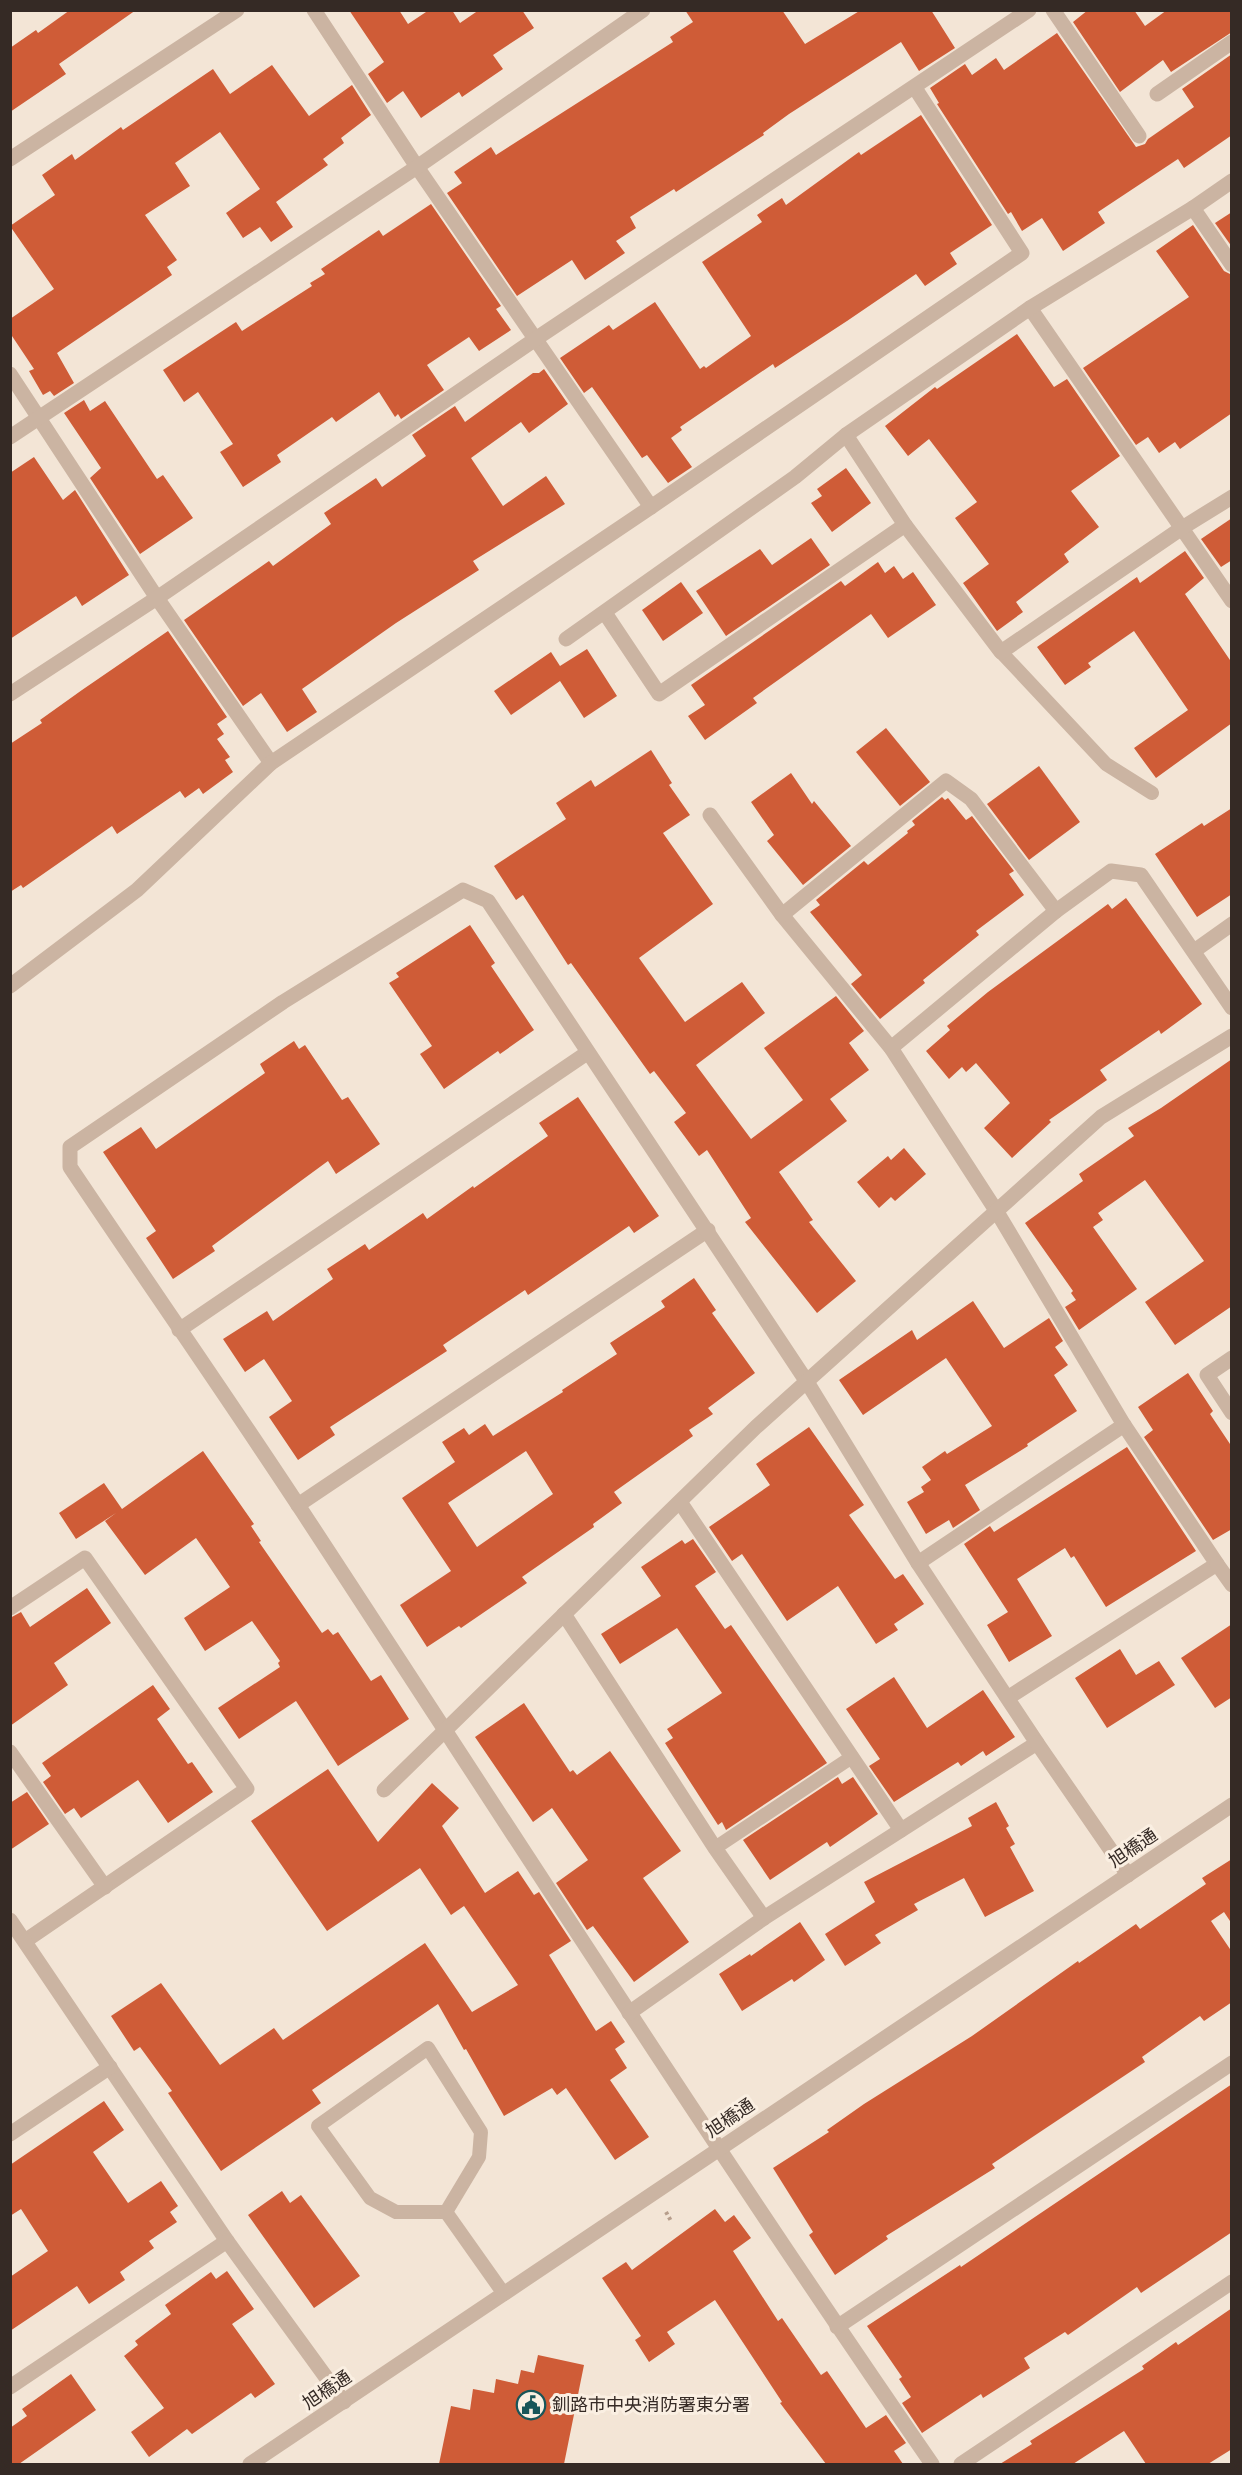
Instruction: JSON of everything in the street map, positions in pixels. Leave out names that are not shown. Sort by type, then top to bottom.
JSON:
[{"type":"street","points":[[10,159],[237,10]]},
{"type":"street","points":[[314,10],[417,167],[537,338],[651,507]]},
{"type":"street","points":[[10,436],[417,167],[643,10]]},
{"type":"street","points":[[10,694],[157,598],[537,338],[1029,10]]},
{"type":"street","points":[[1053,10],[1138,136]]},
{"type":"street","points":[[1156,94],[1232,42]]},
{"type":"street","points":[[10,986],[137,890],[271,763],[651,507],[1022,252],[915,88]]},
{"type":"street","points":[[566,639],[795,477],[846,435],[1030,308],[1193,208],[1232,181]]},
{"type":"street","points":[[1193,208],[1232,265]]},
{"type":"street","points":[[1030,308],[1232,601]]},
{"type":"street","points":[[10,374],[157,598],[271,763]]},
{"type":"street","points":[[846,435],[905,525],[1001,652],[1182,528],[1232,497]]},
{"type":"street","points":[[605,613],[659,694],[905,525]]},
{"type":"street","points":[[782,915],[946,781],[971,799],[1056,911]]},
{"type":"street","points":[[710,815],[782,915],[891,1048],[997,1212],[1124,1425],[1232,1585]]},
{"type":"street","points":[[891,1048],[1056,911],[1111,871],[1141,875],[1232,1008]]},
{"type":"street","points":[[932,2464],[837,2327],[298,1505],[70,1167],[70,1147],[283,1002],[463,890],[488,901],[807,1382],[918,1563],[1128,1875]]},
{"type":"street","points":[[1194,951],[1232,924]]},
{"type":"street","points":[[384,1790],[756,1427],[1101,1117],[1232,1036]]},
{"type":"street","points":[[179,1330],[587,1053]]},
{"type":"street","points":[[298,1505],[708,1230]]},
{"type":"street","points":[[1232,1358],[1207,1375],[1232,1413]]},
{"type":"street","points":[[918,1563],[1124,1425]]},
{"type":"street","points":[[680,1502],[901,1830]]},
{"type":"street","points":[[10,1608],[85,1558],[247,1789],[25,1941]]},
{"type":"street","points":[[1008,1697],[1217,1564]]},
{"type":"street","points":[[564,1614],[715,1848],[764,1918]]},
{"type":"street","points":[[629,2013],[764,1918],[1037,1743]]},
{"type":"street","points":[[10,1752],[105,1887]]},
{"type":"street","name":"旭橋通","points":[[250,2464],[1232,1805]]},
{"type":"street","points":[[10,1920],[227,2241],[344,2402]]},
{"type":"street","points":[[837,2327],[1232,2063]]},
{"type":"street","points":[[10,2134],[110,2067]]},
{"type":"street","points":[[10,2386],[227,2241]]},
{"type":"street","points":[[961,2464],[1232,2282]]},
{"type":"lane","points":[[1001,652],[1106,764],[1152,793]]},
{"type":"lane","points":[[715,1848],[852,1757]]},
{"type":"lane","points":[[428,2048],[481,2132],[479,2157],[446,2212],[396,2212],[370,2198],[318,2126],[428,2048]]},
{"type":"lane","points":[[446,2212],[504,2294]]},
{"type":"building","points":[[70,10],[136,10],[59,64],[66,74],[10,112],[10,48],[36,30],[38,33]]},
{"type":"building","points":[[349,10],[399,10],[408,24],[429,10],[452,10],[460,23],[479,10],[522,10],[534,28],[493,55],[503,69],[462,97],[459,92],[421,118],[403,91],[387,103],[368,74],[384,62]]},
{"type":"building","points":[[685,10],[782,10],[805,44],[861,10],[931,10],[955,48],[919,71],[901,42],[789,114],[763,133],[764,135],[676,192],[674,189],[630,217],[636,228],[616,241],[625,253],[585,280],[572,260],[517,296],[447,193],[462,183],[454,172],[491,147],[496,155],[673,42],[670,37],[693,22]]},
{"type":"building","points":[[1088,10],[1134,10],[1145,26],[1167,10],[1232,10],[1232,32],[1171,72],[1163,60],[1120,92],[1073,22]]},
{"type":"building","points":[[1057,33],[1136,147],[1145,144],[1148,139],[1194,107],[1182,89],[1232,54],[1232,135],[1184,168],[1178,159],[1098,212],[1105,223],[1063,251],[1042,218],[1022,231],[1011,212],[1008,214],[937,104],[939,103],[930,88],[965,64],[972,75],[996,58],[1004,70]]},
{"type":"building","points":[[272,65],[309,116],[352,85],[371,115],[341,138],[344,143],[323,159],[328,165],[276,202],[293,227],[271,242],[260,227],[243,238],[226,213],[260,189],[220,132],[175,163],[190,186],[145,215],[177,260],[167,267],[172,275],[57,353],[74,383],[54,396],[50,391],[43,395],[29,371],[34,369],[10,333],[10,319],[54,289],[10,226],[55,195],[42,175],[72,154],[75,160],[121,127],[123,130],[213,69],[230,94]]},
{"type":"building","points":[[921,115],[992,225],[950,253],[957,264],[925,286],[916,274],[775,368],[773,364],[680,427],[682,430],[671,438],[692,467],[668,483],[647,455],[642,458],[592,387],[584,393],[560,358],[609,325],[613,330],[655,302],[700,369],[704,366],[706,368],[751,336],[702,262],[762,222],[757,215],[782,198],[786,205],[859,152],[861,155]]},
{"type":"building","points":[[431,204],[501,306],[496,309],[511,330],[479,351],[469,337],[427,365],[444,390],[401,419],[398,414],[395,417],[379,392],[336,422],[332,417],[277,455],[281,462],[243,487],[220,452],[233,444],[198,392],[184,402],[163,370],[236,322],[242,331],[312,286],[310,283],[325,274],[321,269],[379,230],[383,236]]},
{"type":"building","points":[[1232,212],[1232,247],[1215,223]]},
{"type":"building","points":[[1193,225],[1224,271],[1232,275],[1232,413],[1180,449],[1175,442],[1159,453],[1148,437],[1136,445],[1083,368],[1189,297],[1156,251]]},
{"type":"building","points":[[1017,334],[1054,387],[1067,379],[1120,456],[1071,491],[1099,527],[1064,554],[1069,562],[1016,602],[1023,612],[997,631],[963,583],[989,564],[955,518],[977,502],[929,439],[908,456],[885,426],[935,387],[937,389]]},
{"type":"building","points":[[544,369],[568,404],[529,433],[521,422],[471,458],[503,506],[546,476],[565,504],[473,561],[479,570],[396,623],[302,689],[317,712],[287,732],[261,693],[243,706],[184,620],[269,561],[273,566],[331,524],[324,513],[376,478],[382,487],[426,456],[412,435],[455,406],[465,422],[533,373],[539,373]]},
{"type":"building","points":[[84,400],[90,411],[105,401],[157,479],[163,475],[193,518],[140,554],[90,478],[101,468],[64,413]]},
{"type":"building","points":[[34,457],[63,500],[75,490],[129,575],[82,606],[76,596],[10,639],[10,473]]},
{"type":"building","points":[[846,468],[871,503],[832,532],[811,503],[822,496],[817,489]]},
{"type":"building","points":[[1232,518],[1232,560],[1221,567],[1201,539]]},
{"type":"building","points":[[811,538],[830,565],[726,636],[696,591],[760,549],[772,565]]},
{"type":"building","points":[[1185,551],[1204,578],[1185,594],[1232,663],[1232,723],[1156,778],[1134,748],[1188,710],[1134,631],[1088,663],[1091,667],[1065,685],[1037,647],[1137,577],[1140,583]]},
{"type":"building","points":[[878,562],[885,573],[894,566],[903,579],[913,572],[936,605],[888,638],[871,614],[753,698],[757,703],[705,740],[688,716],[705,705],[691,685],[841,581],[845,586]]},
{"type":"building","points":[[681,582],[703,613],[663,641],[642,610]]},
{"type":"building","points":[[168,631],[227,717],[217,724],[224,734],[217,739],[230,757],[225,760],[233,772],[203,794],[199,788],[185,798],[180,791],[117,834],[112,826],[23,888],[21,885],[10,892],[10,744],[42,723],[40,720]]},
{"type":"building","points":[[587,649],[617,696],[584,718],[560,681],[511,715],[494,691],[551,652],[560,666]]},
{"type":"building","points":[[886,728],[930,782],[900,806],[856,752]]},
{"type":"building","points":[[651,750],[672,783],[669,785],[690,815],[663,833],[713,904],[639,958],[685,1022],[742,982],[765,1013],[696,1065],[751,1139],[803,1100],[764,1048],[836,996],[864,1031],[849,1043],[869,1070],[830,1099],[847,1121],[779,1172],[813,1220],[809,1222],[856,1281],[817,1313],[745,1222],[751,1218],[707,1150],[699,1156],[674,1122],[686,1113],[654,1071],[650,1074],[571,963],[568,965],[523,895],[516,900],[494,866],[566,819],[556,803],[591,780],[595,787]]},
{"type":"building","points":[[1039,766],[1080,822],[1029,860],[987,804]]},
{"type":"building","points":[[791,773],[812,804],[814,801],[851,846],[803,885],[767,841],[774,835],[751,802]]},
{"type":"building","points":[[942,797],[945,800],[948,798],[966,820],[972,816],[1014,871],[1009,874],[1024,895],[976,931],[979,935],[923,980],[925,983],[880,1019],[851,984],[862,975],[810,912],[820,905],[816,900],[864,861],[868,865],[908,833],[907,831],[915,825],[912,821]]},
{"type":"building","points":[[1232,808],[1232,894],[1197,917],[1155,854],[1202,823],[1204,826]]},
{"type":"building","points":[[1126,898],[1202,1004],[1161,1034],[1159,1030],[1100,1070],[1107,1080],[1049,1120],[1051,1122],[1012,1158],[984,1128],[1010,1103],[976,1063],[966,1072],[962,1067],[949,1079],[926,1051],[950,1030],[947,1026],[988,992],[1108,904],[1112,909]]},
{"type":"building","points":[[470,925],[495,963],[491,966],[534,1030],[500,1054],[498,1051],[444,1089],[420,1054],[432,1046],[389,983],[399,977],[396,973]]},
{"type":"building","points":[[294,1041],[299,1049],[305,1045],[342,1100],[348,1097],[380,1144],[336,1174],[328,1161],[212,1246],[215,1251],[173,1279],[146,1238],[156,1231],[103,1152],[141,1127],[156,1149],[265,1073],[260,1064]]},
{"type":"building","points":[[1232,1059],[1232,1306],[1175,1345],[1145,1302],[1204,1261],[1145,1180],[1098,1213],[1103,1220],[1093,1227],[1137,1289],[1079,1330],[1065,1307],[1076,1300],[1071,1293],[1073,1291],[1025,1223],[1083,1181],[1079,1174],[1134,1136],[1128,1128]]},
{"type":"building","points":[[578,1097],[659,1216],[634,1233],[629,1226],[528,1295],[525,1290],[443,1345],[447,1351],[330,1427],[335,1435],[298,1460],[269,1417],[292,1401],[264,1359],[245,1372],[223,1339],[267,1311],[273,1321],[333,1279],[327,1269],[365,1244],[369,1250],[423,1213],[427,1219],[473,1186],[474,1188],[548,1136],[539,1123]]},
{"type":"building","points":[[904,1148],[926,1174],[895,1201],[891,1197],[879,1208],[857,1182],[888,1156],[891,1160]]},
{"type":"building","points":[[694,1278],[716,1310],[712,1313],[755,1373],[708,1408],[713,1414],[689,1430],[693,1436],[614,1492],[622,1503],[593,1524],[594,1527],[522,1577],[527,1583],[461,1628],[459,1626],[427,1647],[400,1605],[451,1571],[402,1498],[455,1462],[442,1442],[464,1428],[469,1435],[485,1424],[493,1436],[563,1392],[562,1390],[617,1354],[610,1343],[665,1307],[661,1301]],"holes":[[[526,1451],[553,1494],[477,1547],[448,1503]]]},
{"type":"building","points":[[973,1301],[1004,1348],[1049,1318],[1063,1341],[1055,1347],[1068,1365],[1054,1375],[1077,1411],[1027,1444],[1028,1446],[965,1485],[980,1510],[953,1528],[949,1520],[926,1534],[907,1502],[924,1492],[921,1487],[931,1480],[922,1467],[945,1451],[947,1454],[992,1426],[946,1358],[863,1415],[839,1380],[912,1330],[917,1340]]},
{"type":"building","points":[[1188,1373],[1213,1411],[1210,1414],[1232,1447],[1232,1529],[1213,1540],[1144,1437],[1153,1430],[1138,1407]]},
{"type":"building","points":[[809,1427],[864,1505],[849,1515],[895,1579],[903,1574],[924,1604],[894,1624],[898,1630],[876,1644],[838,1586],[787,1621],[742,1554],[732,1561],[709,1527],[770,1485],[756,1464]]},
{"type":"building","points":[[1127,1447],[1196,1551],[1106,1607],[1074,1556],[1071,1558],[1065,1548],[1017,1579],[1052,1636],[1009,1662],[987,1625],[1008,1612],[964,1544],[990,1526],[994,1532]]},
{"type":"building","points":[[203,1451],[254,1524],[251,1526],[261,1541],[259,1542],[322,1633],[328,1629],[333,1635],[338,1632],[371,1681],[381,1675],[409,1719],[338,1766],[296,1701],[239,1739],[218,1708],[280,1667],[278,1663],[280,1661],[252,1621],[205,1651],[184,1618],[230,1587],[196,1538],[145,1575],[105,1521],[116,1513],[76,1539],[59,1513],[104,1483],[122,1509]]},
{"type":"building","points":[[693,1539],[716,1572],[695,1586],[725,1629],[731,1625],[827,1763],[726,1830],[722,1822],[718,1825],[665,1743],[673,1738],[667,1729],[722,1693],[677,1628],[620,1664],[601,1634],[661,1596],[641,1567],[682,1540],[685,1544]]},
{"type":"building","points":[[87,1588],[111,1623],[54,1663],[68,1685],[10,1726],[10,1618],[21,1612],[30,1627]]},
{"type":"building","points":[[1232,1624],[1232,1697],[1215,1708],[1181,1658]]},
{"type":"building","points":[[1120,1649],[1136,1675],[1159,1661],[1175,1685],[1107,1728],[1075,1678]]},
{"type":"building","points":[[894,1677],[927,1728],[983,1690],[1015,1737],[986,1756],[983,1751],[961,1766],[958,1762],[894,1802],[869,1766],[880,1759],[846,1709]]},
{"type":"building","points":[[153,1685],[170,1709],[157,1719],[188,1764],[192,1762],[213,1792],[168,1823],[138,1780],[81,1818],[74,1808],[65,1814],[43,1782],[51,1776],[42,1763]]},
{"type":"building","points":[[524,1703],[570,1772],[573,1770],[577,1775],[610,1751],[681,1851],[643,1878],[689,1942],[634,1982],[593,1926],[587,1930],[556,1883],[588,1860],[552,1808],[533,1822],[475,1737]]},
{"type":"building","points":[[328,1769],[378,1842],[432,1783],[459,1808],[442,1826],[485,1893],[518,1871],[534,1895],[539,1892],[571,1941],[549,1955],[596,2031],[611,2021],[625,2042],[615,2049],[627,2068],[610,2080],[649,2137],[615,2160],[566,2088],[557,2095],[552,2088],[504,2116],[438,2004],[312,2090],[321,2103],[221,2171],[168,2093],[172,2091],[140,2047],[134,2051],[111,2016],[161,1983],[220,2065],[274,2028],[283,2040],[425,1943],[472,2012],[518,1985],[464,1906],[451,1915],[420,1868],[327,1931],[251,1821]]},
{"type":"building","points":[[838,1777],[842,1784],[853,1777],[878,1814],[830,1847],[827,1842],[770,1880],[743,1840]]},
{"type":"building","points":[[27,1792],[49,1824],[10,1850],[10,1803]]},
{"type":"building","points":[[996,1802],[1009,1826],[1006,1828],[1015,1844],[1010,1847],[1034,1891],[985,1917],[964,1878],[914,1904],[918,1910],[875,1935],[881,1943],[845,1966],[825,1934],[875,1902],[864,1882],[972,1826],[968,1818]]},
{"type":"building","points":[[1232,1859],[1232,1924],[1224,1912],[1211,1921],[1232,1952],[1232,2002],[1204,2021],[1200,2016],[1142,2057],[1145,2062],[992,2164],[995,2168],[886,2236],[888,2239],[835,2275],[809,2235],[813,2232],[773,2168],[829,2132],[827,2130],[864,2104],[972,2036],[1078,1961],[1079,1963],[1136,1924],[1140,1929],[1206,1884],[1202,1878]]},
{"type":"building","points":[[800,1922],[825,1960],[794,1982],[792,1979],[742,2011],[719,1974],[750,1954],[751,1956]]},
{"type":"building","points":[[1232,2084],[1232,2232],[1141,2293],[1137,2287],[1068,2335],[1065,2332],[1024,2358],[1030,2368],[983,2398],[981,2394],[922,2433],[902,2403],[911,2397],[899,2379],[902,2377],[867,2326],[960,2265],[961,2267]]},
{"type":"building","points":[[104,2101],[124,2130],[93,2152],[128,2203],[161,2181],[178,2206],[170,2212],[177,2222],[149,2241],[154,2248],[120,2272],[125,2280],[89,2304],[77,2286],[10,2331],[10,2277],[48,2251],[21,2209],[10,2216],[10,2165]]},
{"type":"building","points":[[282,2191],[290,2203],[301,2195],[360,2276],[314,2308],[248,2215]]},
{"type":"building","points":[[715,2209],[725,2222],[734,2215],[751,2238],[733,2251],[778,2321],[782,2318],[821,2375],[827,2371],[866,2428],[886,2415],[906,2443],[894,2451],[903,2464],[826,2464],[780,2403],[782,2402],[715,2300],[667,2332],[675,2344],[649,2362],[635,2340],[641,2336],[602,2278],[626,2262],[632,2270]]},
{"type":"building","points":[[227,2271],[254,2309],[232,2324],[275,2384],[255,2398],[251,2393],[192,2434],[187,2429],[149,2457],[131,2432],[164,2408],[124,2356],[138,2345],[135,2341],[171,2314],[165,2305],[211,2272],[216,2279]]},
{"type":"building","points":[[1232,2308],[1232,2449],[1208,2464],[1146,2464],[1124,2431],[1073,2464],[1000,2464],[1032,2444],[1030,2441],[1144,2369],[1142,2366],[1176,2342],[1178,2345]]},
{"type":"building","points":[[538,2355],[584,2365],[564,2464],[439,2464],[451,2406],[470,2410],[473,2389],[494,2393],[496,2379],[518,2384],[521,2370],[534,2373]]},
{"type":"building","points":[[71,2374],[96,2410],[19,2464],[10,2464],[10,2428],[27,2416],[22,2409]]},
{"type":"place","name":"釧路市中央消防署東分署","points":[[531,2405]]}]
